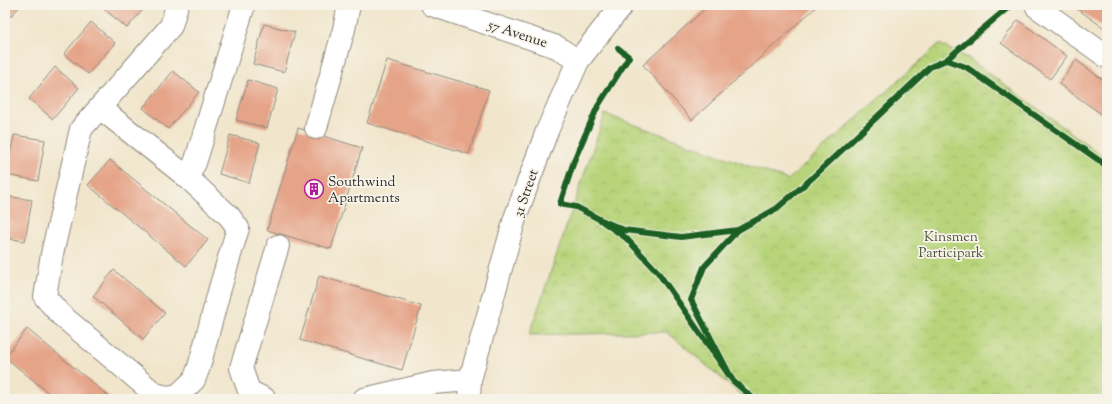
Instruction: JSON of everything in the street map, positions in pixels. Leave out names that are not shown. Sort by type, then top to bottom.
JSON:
[{"type":"street","points":[[100,108],[187,177],[229,216],[238,228],[194,380],[178,395],[167,397],[155,394],[61,315],[45,297],[52,254],[81,129],[171,26],[177,5]]},
{"type":"street","points":[[187,177],[195,163],[244,5]]},
{"type":"street","points":[[316,128],[344,30],[349,5]]},
{"type":"street","name":"57 Avenue","points":[[432,5],[557,46],[578,61]]},
{"type":"street","name":"31 Street","points":[[469,390],[515,218],[547,131],[578,61],[622,5]]},
{"type":"street","points":[[1037,7],[1107,56]]},
{"type":"street","points":[[265,399],[249,391],[242,368],[278,246]]},
{"type":"street","points":[[364,399],[433,383],[469,390]]},
{"type":"green space","name":"Kinsmen Participark","points":[[939,44],[968,58],[1107,159],[1107,399],[746,399],[667,332],[529,335],[605,114],[788,180]]},
{"type":"building","points":[[5,5],[21,5],[10,17],[5,13]]},
{"type":"building","points":[[105,5],[147,5],[127,28],[103,8]]},
{"type":"building","points":[[709,5],[817,6],[692,120],[643,65]]},
{"type":"building","points":[[1072,5],[1107,5],[1107,24],[1104,28]]},
{"type":"building","points":[[1018,20],[1067,56],[1050,79],[1001,43]]},
{"type":"building","points":[[91,22],[115,43],[88,74],[64,54]]},
{"type":"building","points":[[264,24],[295,32],[284,72],[253,64]]},
{"type":"building","name":"Southwind Apartments","points":[[387,60],[489,90],[469,154],[367,123]]},
{"type":"building","points":[[1076,60],[1107,83],[1107,118],[1059,84]]},
{"type":"building","points":[[55,67],[79,88],[53,119],[29,99]]},
{"type":"building","points":[[173,71],[199,92],[168,129],[143,108]]},
{"type":"building","points":[[248,80],[278,89],[267,128],[236,120]]},
{"type":"building","name":"Southwind Apartments","points":[[298,128],[362,148],[331,249],[267,230]]},
{"type":"building","points":[[14,135],[45,140],[38,181],[6,175]]},
{"type":"building","points":[[230,135],[260,143],[249,183],[219,174]]},
{"type":"building","points":[[110,160],[208,240],[186,266],[88,185]]},
{"type":"building","points":[[5,196],[32,200],[25,241],[5,238]]},
{"type":"building","points":[[114,270],[165,313],[143,339],[93,296]]},
{"type":"building","points":[[319,276],[421,306],[402,370],[300,340]]},
{"type":"building","points":[[27,329],[112,399],[56,399],[5,357]]},
{"type":"cycle path","points":[[946,60],[1011,5]]},
{"type":"cycle path","points":[[599,219],[576,207],[560,204],[575,158],[598,106],[629,57],[618,48]]},
{"type":"cycle path","points":[[738,230],[776,209],[811,179],[930,67],[946,60],[966,67],[1107,166]]},
{"type":"cycle path","points":[[733,381],[691,300],[704,267],[738,230],[681,237],[624,230],[599,219],[626,238],[657,271],[733,381],[754,399]]},
{"type":"place","name":"Southwind Apartments","points":[[314,189]]}]
